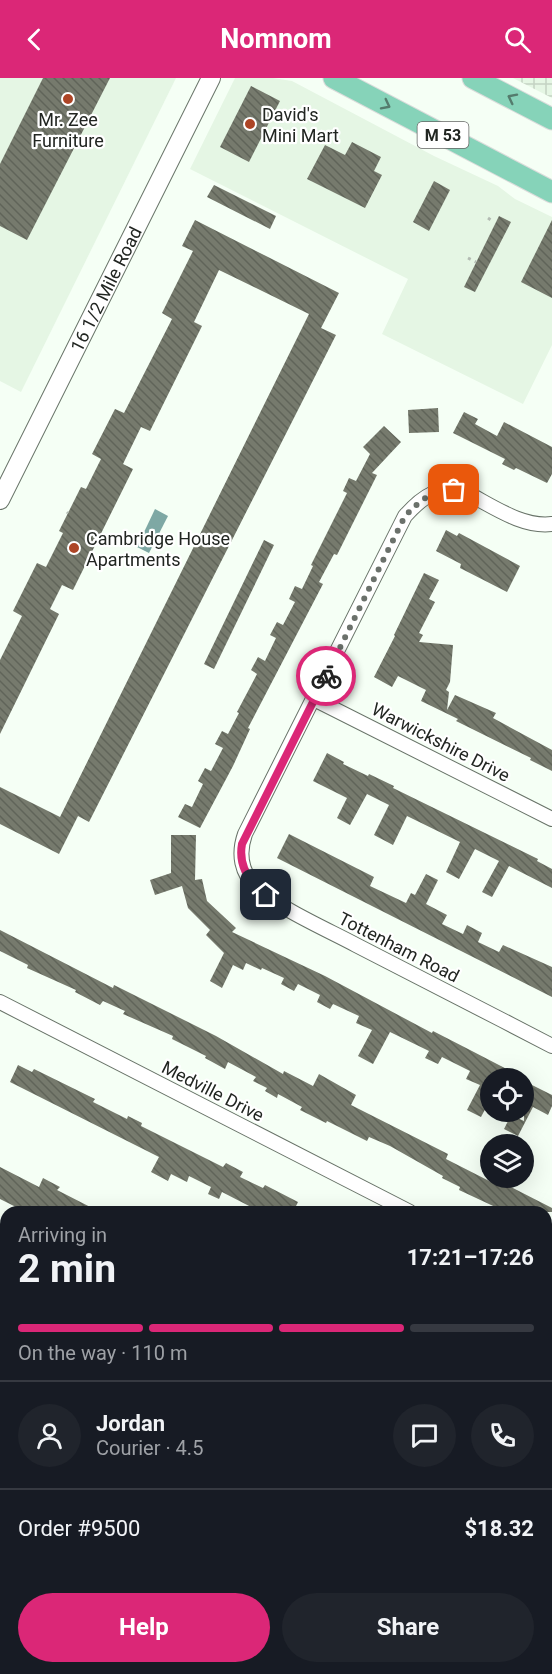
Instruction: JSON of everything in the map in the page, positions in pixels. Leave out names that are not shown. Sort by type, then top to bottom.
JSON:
[{"type":"main road","name":"M 53","points":[[334,78],[552,192]]},
{"type":"main road","points":[[473,78],[552,119]]},
{"type":"street","name":"16 1/2 Mile Road","points":[[0,500],[211,78]]},
{"type":"street","points":[[314,699],[405,516],[419,501],[433,493],[454,490],[465,492],[525,521],[552,524]]},
{"type":"street","name":"Warwickshire Drive","points":[[314,699],[552,819]]},
{"type":"street","name":"Tottenham Road","points":[[314,699],[245,834],[240,853],[242,866],[256,887],[291,910],[552,1046]]},
{"type":"street","name":"Medville Drive","points":[[0,1002],[399,1206]]},
{"type":"path","points":[[488,218],[494,222]]},
{"type":"path","points":[[468,258],[476,262]]},
{"type":"shaded area","points":[[0,78],[176,78],[21,392],[0,381]]},
{"type":"shaded area","points":[[235,78],[273,78],[292,81],[434,156],[498,186],[515,199],[552,217],[552,345],[523,404],[382,334],[408,279],[190,169]]},
{"type":"shaded area","points":[[513,78],[552,78],[552,98]]},
{"type":"water","points":[[155,509],[168,516],[149,553],[137,547]]},
{"type":"building","points":[[43,78],[110,78],[27,240],[0,226],[0,164]]},
{"type":"building","name":"David's Mini Mart","points":[[251,86],[280,101],[249,162],[220,147]]},
{"type":"building","points":[[352,142],[381,157],[374,171],[382,175],[365,208],[307,179],[325,145],[345,155]]},
{"type":"building","points":[[434,181],[450,190],[429,231],[413,222]]},
{"type":"building","points":[[214,185],[276,216],[270,229],[207,197]]},
{"type":"building","points":[[499,216],[511,222],[475,292],[464,287]]},
{"type":"building","name":"Cambridge House Apartments","points":[[195,220],[339,293],[321,328],[336,335],[89,822],[78,816],[59,854],[0,824],[0,787],[60,817],[309,314],[219,270],[194,322],[202,326],[150,431],[141,427],[123,464],[133,469],[73,590],[62,585],[50,609],[59,614],[0,734],[0,660],[22,616],[13,611],[37,563],[46,567],[63,533],[59,531],[81,487],[86,489],[101,459],[92,454],[115,409],[124,413],[172,319],[162,313],[193,251],[182,246]]},
{"type":"building","points":[[552,220],[552,298],[521,282]]},
{"type":"building","points":[[438,408],[439,432],[409,433],[408,410]]},
{"type":"building","points":[[464,412],[478,419],[475,424],[497,436],[504,422],[552,447],[552,474],[547,483],[502,464],[505,459],[453,433]]},
{"type":"building","points":[[384,426],[401,442],[372,473],[377,475],[337,555],[334,554],[319,582],[323,584],[248,728],[250,729],[233,766],[200,828],[178,817],[185,804],[192,807],[203,784],[198,781],[205,768],[211,771],[223,748],[215,744],[222,731],[228,734],[257,674],[251,670],[258,657],[265,661],[276,638],[270,635],[277,622],[283,625],[295,602],[289,599],[295,586],[302,589],[313,566],[311,565],[347,493],[343,491],[349,478],[356,481],[370,454],[363,447]]},
{"type":"building","points":[[446,530],[457,536],[459,533],[520,566],[507,592],[460,568],[461,564],[436,551]]},
{"type":"building","points":[[264,540],[274,545],[214,669],[204,664]]},
{"type":"building","points":[[424,573],[439,580],[429,599],[435,602],[419,633],[423,635],[419,642],[453,645],[450,682],[446,690],[449,692],[447,710],[455,695],[496,713],[493,718],[552,750],[552,771],[421,701],[426,690],[398,676],[392,687],[374,677]]},
{"type":"building","points":[[327,753],[344,762],[343,764],[394,786],[393,788],[538,859],[537,861],[552,869],[552,888],[509,866],[492,897],[482,892],[499,861],[475,849],[459,879],[446,872],[460,842],[407,816],[393,845],[374,835],[389,805],[367,794],[350,825],[337,818],[347,798],[313,781]]},
{"type":"building","points":[[289,834],[374,877],[370,886],[406,903],[411,893],[415,895],[426,874],[438,880],[426,904],[447,915],[442,924],[463,934],[467,925],[482,933],[478,942],[499,952],[503,945],[552,967],[552,997],[277,858]]},
{"type":"building","points":[[171,835],[196,835],[195,880],[202,879],[207,901],[236,928],[232,932],[325,976],[432,1033],[433,1031],[505,1068],[480,1068],[480,1085],[466,1079],[470,1071],[442,1057],[438,1064],[425,1058],[429,1051],[390,1032],[373,1064],[358,1056],[372,1030],[356,1023],[359,1016],[333,1004],[330,1009],[317,1002],[320,995],[298,984],[294,991],[281,984],[284,978],[246,963],[243,970],[233,965],[222,988],[210,981],[224,953],[206,935],[210,930],[188,908],[182,886],[155,895],[150,880],[171,873]]},
{"type":"building","points":[[0,930],[113,988],[114,985],[216,1036],[283,1074],[284,1071],[313,1086],[319,1074],[356,1095],[351,1105],[448,1154],[446,1159],[480,1176],[480,1188],[513,1188],[548,1206],[493,1206],[459,1190],[460,1187],[442,1178],[443,1176],[390,1146],[369,1137],[367,1141],[300,1110],[302,1107],[278,1094],[277,1098],[265,1091],[267,1088],[253,1081],[256,1077],[228,1062],[225,1069],[205,1058],[206,1056],[172,1039],[173,1036],[123,1014],[125,1011],[103,1001],[100,1005],[75,992],[76,990],[27,968],[28,965],[0,951]]},
{"type":"building","points":[[18,1065],[32,1072],[34,1069],[95,1099],[93,1102],[127,1119],[128,1116],[142,1123],[141,1126],[223,1167],[226,1163],[243,1172],[240,1177],[263,1188],[265,1185],[298,1202],[296,1206],[249,1206],[222,1192],[219,1199],[208,1194],[211,1187],[189,1176],[187,1182],[171,1174],[168,1181],[151,1172],[159,1157],[10,1082]]},
{"type":"building","points":[[480,1085],[480,1116],[467,1110]]},
{"type":"building","points":[[534,1086],[552,1095],[552,1106],[548,1115],[534,1108]]},
{"type":"building","points":[[508,1122],[525,1122],[519,1134],[504,1129]]},
{"type":"building","points":[[0,1167],[39,1187],[43,1178],[60,1187],[57,1190],[88,1206],[14,1206],[0,1199]]},
{"type":"way so far","points":[[326,676],[405,516],[419,501],[433,493],[454,490]]},
{"type":"place","name":"Mr. Zee Furniture","points":[[68,99]]},
{"type":"place","name":"David's Mini Mart","points":[[250,124]]},
{"type":"place","name":"Cambridge House Apartments","points":[[74,548]]},
{"type":"route","points":[[266,895],[256,887],[242,866],[240,853],[242,844],[326,676]]}]
